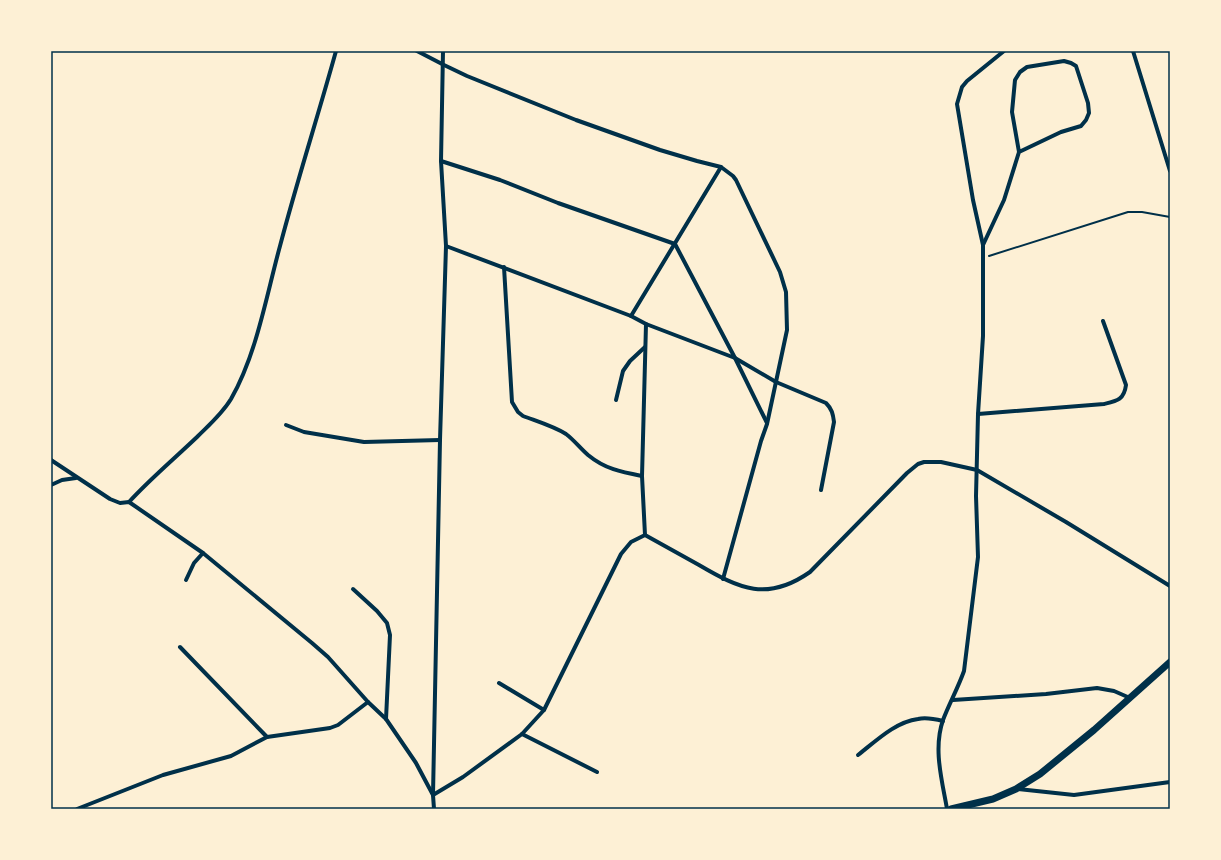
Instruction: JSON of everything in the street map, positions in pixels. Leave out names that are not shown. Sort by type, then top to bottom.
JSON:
[{"type":"street","points":[[128,502],[218,417],[231,399],[256,339],[280,244],[336,51]]},
{"type":"street","points":[[417,51],[444,65],[576,120],[660,150],[722,167],[736,180],[780,272],[786,292],[787,330],[767,424],[723,579]]},
{"type":"street","points":[[434,809],[433,796],[440,440],[446,246],[441,161],[444,65],[443,51]]},
{"type":"street","points":[[947,809],[938,750],[943,721],[964,672],[978,557],[976,496],[978,470],[978,414],[983,336],[983,245],[973,200],[957,104],[962,87],[967,81],[1004,51]]},
{"type":"street","points":[[1133,51],[1170,171]]},
{"type":"street","points":[[983,245],[1004,200],[1019,152],[1012,112],[1015,80],[1020,72],[1028,67],[1064,61],[1076,66],[1088,104],[1089,113],[1086,120],[1081,126],[1061,132],[1019,152]]},
{"type":"street","points":[[441,161],[500,180],[558,203],[675,244],[735,358],[767,424]]},
{"type":"street","points":[[631,316],[722,167]]},
{"type":"street","points":[[446,246],[631,316],[646,324],[735,358],[776,382],[826,403],[833,412],[834,422],[821,490]]},
{"type":"street","points":[[504,268],[512,402],[518,412],[523,416],[563,432],[588,455],[604,466],[615,471],[642,476]]},
{"type":"street","points":[[978,414],[1104,404],[1115,402],[1120,399],[1125,393],[1126,385],[1103,320]]},
{"type":"street","points":[[645,535],[642,476],[646,324]]},
{"type":"street","points":[[616,400],[623,371],[645,347]]},
{"type":"street","points":[[286,426],[310,433],[364,442],[440,440]]},
{"type":"street","points":[[51,460],[110,500],[128,502],[203,553],[328,657],[368,702],[386,718],[416,763],[433,796]]},
{"type":"street","points":[[645,535],[723,579],[740,586],[758,589],[772,589],[786,586],[797,581],[810,572],[907,473],[918,464],[924,462],[941,462],[978,470],[1170,586]]},
{"type":"street","points":[[51,485],[62,480],[76,478]]},
{"type":"street","points":[[433,796],[463,777],[522,734],[544,710],[621,554],[631,542],[645,535]]},
{"type":"street","points":[[186,580],[194,563],[203,553]]},
{"type":"street","points":[[352,589],[387,623],[390,635],[386,718]]},
{"type":"street","points":[[180,647],[267,737]]},
{"type":"street","points":[[951,809],[993,799],[1016,789],[1040,774],[1094,730],[1170,662]]},
{"type":"street","points":[[499,683],[544,710]]},
{"type":"street","points":[[953,700],[1046,694],[1097,688],[1130,698]]},
{"type":"street","points":[[77,809],[163,775],[231,756],[267,737],[338,726],[368,702]]},
{"type":"street","points":[[858,755],[892,728],[907,721],[918,718],[930,718],[943,721]]},
{"type":"street","points":[[522,734],[597,772]]},
{"type":"street","points":[[1016,789],[1074,795],[1170,782]]},
{"type":"path","points":[[982,258],[1128,212],[1142,212],[1170,217]]}]
